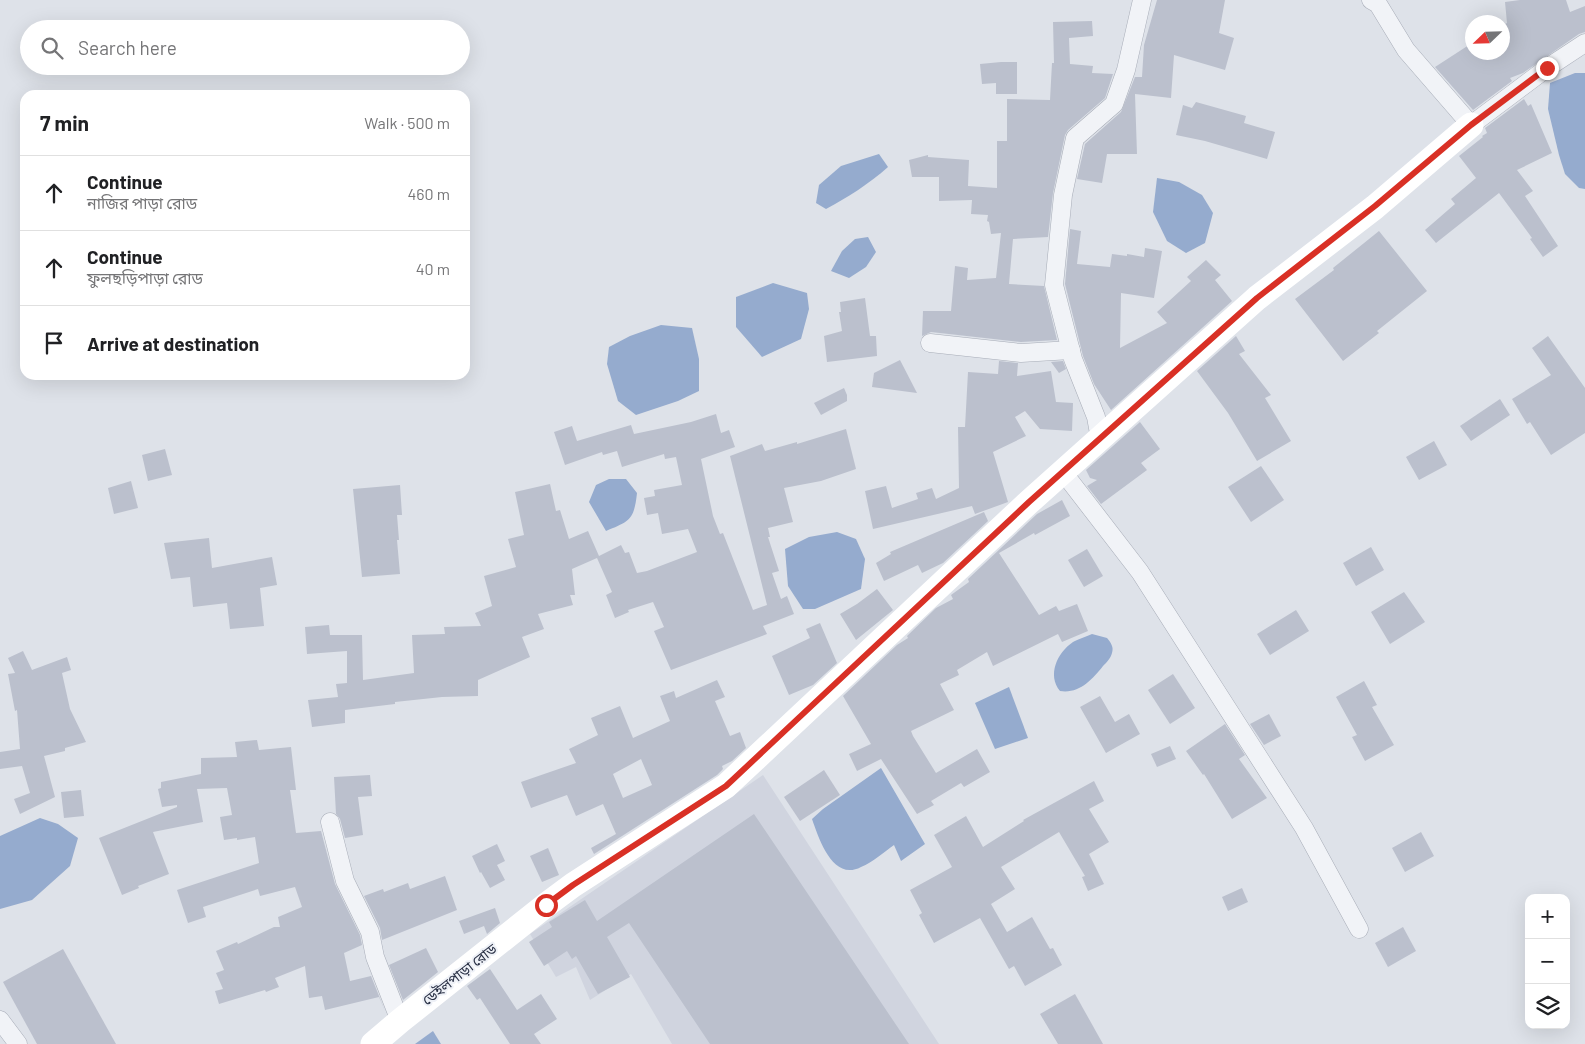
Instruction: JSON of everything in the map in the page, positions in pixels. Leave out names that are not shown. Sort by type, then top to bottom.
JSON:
[{"type":"main road","name":"ডেইলপাড়া রোড","points":[[373,1044],[400,1020],[573,885],[726,786],[1063,472],[1257,298],[1375,206],[1471,125]]},
{"type":"street","points":[[1100,439],[1096,417],[1071,350],[1054,284],[1065,186],[1075,138],[1114,104],[1126,70],[1142,0]]},
{"type":"street","points":[[1371,0],[1378,4],[1406,50],[1471,125],[1547,68],[1585,43]]},
{"type":"street","points":[[930,343],[1021,353],[1071,350]]},
{"type":"street","points":[[1063,472],[1140,572],[1304,828],[1359,929]]},
{"type":"street","points":[[330,822],[345,881],[370,932],[375,957],[400,1020]]},
{"type":"street","points":[[0,1020],[18,1044]]},
{"type":"shaded area","points":[[763,775],[939,1044],[672,1044],[631,974],[590,1000],[576,967],[556,977],[530,934]]},
{"type":"water","points":[[1575,73],[1585,73],[1585,189],[1579,188],[1565,174],[1548,109],[1550,83]]},
{"type":"water","points":[[879,154],[888,167],[873,179],[826,209],[816,203],[819,185],[841,166]]},
{"type":"water","points":[[1157,178],[1179,182],[1202,195],[1213,213],[1205,243],[1186,253],[1167,241],[1153,212]]},
{"type":"water","points":[[868,237],[876,252],[866,267],[849,278],[831,271],[842,251],[855,239]]},
{"type":"water","points":[[773,283],[807,293],[809,309],[801,339],[762,357],[736,327],[736,297]]},
{"type":"water","points":[[661,325],[692,328],[699,359],[699,391],[678,401],[636,415],[618,401],[607,364],[609,347],[630,336]]},
{"type":"water","points":[[609,479],[626,479],[637,493],[634,509],[626,522],[606,531],[589,502],[596,485]]},
{"type":"water","points":[[837,532],[856,539],[865,559],[861,589],[815,609],[803,609],[788,586],[785,549],[809,537]]},
{"type":"water","points":[[1092,634],[1107,638],[1111,643],[1113,651],[1111,657],[1085,685],[1073,690],[1060,691],[1054,678],[1058,658],[1073,642]]},
{"type":"water","points":[[1009,687],[1028,738],[995,749],[975,703]]},
{"type":"water","points":[[881,768],[925,844],[901,861],[894,845],[861,867],[851,870],[843,869],[835,864],[823,847],[812,819],[823,809]]},
{"type":"water","points":[[40,818],[58,824],[78,838],[70,866],[32,900],[0,909],[0,836]]},
{"type":"water","points":[[433,1031],[441,1044],[415,1044]]},
{"type":"building","points":[[1157,0],[1225,0],[1219,33],[1234,38],[1225,70],[1174,55],[1171,98],[1135,94],[1137,154],[1107,154],[1102,183],[1077,179],[1085,144],[1121,112],[1135,77],[1142,77],[1144,45]]},
{"type":"building","points":[[1520,0],[1566,0],[1570,12],[1585,6],[1585,32],[1579,34],[1523,73],[1510,78],[1512,81],[1473,110],[1435,67],[1465,48],[1465,60],[1510,60],[1510,15],[1506,15],[1505,2]]},
{"type":"building","points":[[1092,21],[1093,36],[1069,38],[1070,64],[1093,66],[1092,73],[1113,74],[1105,98],[1068,130],[1065,135],[1053,193],[1048,237],[1013,239],[1009,284],[1044,286],[1057,340],[1021,342],[931,332],[922,336],[923,311],[951,311],[955,266],[968,268],[967,280],[996,278],[1001,233],[991,234],[989,222],[987,221],[988,215],[971,214],[972,200],[939,201],[939,177],[912,177],[909,160],[928,155],[928,157],[969,160],[968,186],[997,188],[997,141],[1007,141],[1007,99],[1050,100],[1052,63],[1054,63],[1053,22]]},
{"type":"building","points":[[1017,62],[1017,94],[996,94],[996,83],[982,84],[980,64]]},
{"type":"building","points":[[1524,99],[1528,106],[1531,104],[1552,153],[1517,170],[1533,191],[1525,196],[1558,246],[1543,257],[1530,239],[1532,238],[1499,193],[1436,243],[1425,230],[1455,204],[1451,199],[1476,178],[1459,156],[1487,133],[1485,128]]},
{"type":"building","points":[[1196,102],[1246,116],[1244,123],[1275,132],[1267,159],[1205,141],[1176,135],[1183,105],[1192,108]]},
{"type":"building","points":[[1070,229],[1081,231],[1077,264],[1110,267],[1112,254],[1144,257],[1145,248],[1162,251],[1154,298],[1121,293],[1120,348],[1167,323],[1157,312],[1191,281],[1187,277],[1206,260],[1221,275],[1215,280],[1232,301],[1111,410],[1094,384],[1083,356],[1065,284]]},
{"type":"building","points":[[1379,231],[1427,291],[1377,331],[1379,333],[1343,361],[1295,299],[1334,270],[1333,268]]},
{"type":"building","points":[[865,298],[870,336],[876,336],[877,356],[827,362],[824,336],[842,331],[839,312],[841,312],[840,302]]},
{"type":"building","points":[[1236,336],[1245,351],[1239,354],[1271,395],[1265,398],[1291,441],[1257,461],[1228,413],[1197,371]]},
{"type":"building","points":[[1548,336],[1585,388],[1585,433],[1551,455],[1530,422],[1527,424],[1512,399],[1551,375],[1532,348]]},
{"type":"building","points":[[900,360],[917,393],[872,387],[874,373]]},
{"type":"building","points":[[999,361],[1018,363],[1017,376],[1051,371],[1056,402],[1073,403],[1072,431],[1040,429],[1025,411],[1015,417],[1026,436],[993,452],[1008,502],[975,514],[972,506],[873,529],[865,491],[886,486],[892,508],[918,499],[916,493],[932,488],[936,499],[959,488],[958,427],[965,427],[968,372],[998,374]]},
{"type":"building","points":[[1063,361],[1066,369],[1059,373],[1051,362]]},
{"type":"building","points":[[844,388],[847,401],[821,415],[814,403]]},
{"type":"building","points":[[1500,399],[1510,415],[1471,441],[1460,426]]},
{"type":"building","points":[[716,414],[721,433],[729,430],[735,447],[701,459],[713,516],[720,534],[723,533],[753,610],[767,605],[730,456],[762,444],[765,451],[797,442],[797,444],[846,429],[856,469],[821,481],[784,488],[793,522],[768,528],[770,537],[768,537],[779,571],[772,573],[781,599],[787,596],[794,614],[763,626],[767,634],[671,670],[654,631],[664,627],[653,602],[628,610],[629,612],[615,618],[606,595],[612,592],[597,558],[572,569],[575,595],[570,595],[573,605],[538,614],[544,629],[522,637],[530,657],[478,680],[478,696],[442,697],[345,710],[345,723],[312,727],[308,700],[338,697],[336,684],[347,683],[347,651],[307,654],[305,627],[329,625],[330,635],[362,635],[363,680],[414,673],[412,635],[445,634],[444,627],[481,626],[475,613],[492,606],[484,576],[516,567],[508,539],[524,535],[515,492],[550,484],[556,511],[560,510],[569,539],[588,531],[599,556],[621,545],[625,553],[629,552],[637,573],[697,552],[688,529],[662,534],[658,513],[647,515],[644,498],[655,496],[654,490],[682,485],[676,457],[665,459],[664,454],[622,467],[617,451],[603,455],[602,452],[565,465],[554,432],[572,426],[577,441],[631,425],[634,434],[691,422]]},
{"type":"building","points":[[1140,422],[1160,449],[1141,463],[1147,470],[1101,504],[1087,486],[1097,480],[1090,478],[1086,470]]},
{"type":"building","points":[[1434,441],[1447,465],[1419,480],[1406,457]]},
{"type":"building","points":[[165,449],[172,475],[148,481],[142,455]]},
{"type":"building","points":[[1261,466],[1284,500],[1251,522],[1228,487]]},
{"type":"building","points":[[131,481],[138,508],[114,514],[108,488]]},
{"type":"building","points":[[400,485],[402,515],[397,515],[399,540],[397,540],[400,574],[362,577],[353,489]]},
{"type":"building","points":[[1062,500],[1070,516],[1035,535],[1034,533],[999,553],[1039,615],[1056,606],[1059,611],[1077,604],[1088,631],[1062,642],[1058,634],[993,666],[987,652],[957,670],[959,675],[940,684],[954,710],[911,731],[913,736],[936,773],[977,749],[990,772],[964,787],[961,783],[931,801],[934,805],[917,814],[881,759],[857,771],[849,754],[871,744],[843,696],[897,645],[908,638],[907,636],[936,608],[953,599],[951,595],[969,582],[968,579],[1037,514]]},
{"type":"building","points":[[984,512],[988,521],[943,563],[922,573],[918,565],[884,581],[876,563],[891,554],[890,552]]},
{"type":"building","points":[[209,538],[212,568],[272,557],[277,585],[260,588],[264,626],[230,629],[227,603],[193,607],[190,577],[171,579],[164,543]]},
{"type":"building","points":[[1371,547],[1384,570],[1356,586],[1343,563]]},
{"type":"building","points":[[1087,549],[1103,576],[1084,587],[1068,560]]},
{"type":"building","points":[[877,589],[893,610],[856,640],[840,614]]},
{"type":"building","points":[[1404,592],[1425,622],[1390,644],[1371,612]]},
{"type":"building","points":[[1296,610],[1309,631],[1270,655],[1257,634]]},
{"type":"building","points":[[820,623],[837,663],[813,685],[789,695],[772,656],[810,638],[806,629]]},
{"type":"building","points":[[23,651],[32,670],[67,657],[71,670],[62,673],[70,709],[86,742],[65,748],[65,751],[44,756],[55,797],[20,814],[14,799],[30,793],[22,766],[0,769],[0,752],[20,749],[17,710],[15,711],[8,674],[15,673],[8,658]]},
{"type":"building","points":[[1173,674],[1195,708],[1170,724],[1148,690]]},
{"type":"building","points":[[717,680],[725,697],[715,701],[730,736],[740,732],[746,748],[732,761],[722,766],[723,769],[717,775],[594,854],[591,848],[616,834],[603,804],[576,816],[567,795],[531,808],[521,782],[576,763],[569,749],[598,735],[591,718],[620,706],[633,738],[670,721],[660,696],[674,691],[676,698]],"holes":[[[641,759],[652,785],[623,798],[613,774]]]},
{"type":"building","points":[[1364,681],[1377,705],[1372,707],[1394,745],[1365,761],[1352,737],[1357,735],[1336,697]]},
{"type":"building","points":[[1100,696],[1115,722],[1129,714],[1140,734],[1106,753],[1080,707]]},
{"type":"building","points":[[1269,714],[1281,736],[1264,745],[1250,724]]},
{"type":"building","points":[[1225,724],[1245,755],[1239,759],[1267,798],[1232,819],[1204,774],[1186,751]]},
{"type":"building","points":[[257,740],[259,750],[291,747],[296,790],[290,790],[296,833],[321,831],[335,884],[360,935],[362,945],[344,953],[350,981],[371,976],[385,1011],[379,997],[325,1010],[322,996],[309,998],[305,966],[275,978],[279,987],[219,1004],[215,991],[223,989],[216,973],[224,970],[216,951],[237,942],[238,944],[274,927],[280,927],[278,917],[302,907],[295,887],[260,896],[258,889],[203,907],[206,917],[188,923],[177,890],[259,863],[255,837],[224,840],[220,817],[232,815],[227,788],[197,789],[203,822],[153,832],[169,874],[138,886],[139,888],[122,895],[99,838],[177,807],[177,805],[162,807],[158,789],[161,788],[161,782],[201,774],[201,758],[237,757],[235,742]]},
{"type":"building","points":[[1170,746],[1176,759],[1157,767],[1151,754]]},
{"type":"building","points":[[824,770],[840,795],[800,821],[784,797]]},
{"type":"building","points":[[370,775],[372,796],[358,797],[363,835],[345,838],[340,819],[336,814],[334,777]]},
{"type":"building","points":[[1094,781],[1104,801],[1089,809],[1109,842],[1089,854],[1104,884],[1088,891],[1082,877],[1085,876],[1059,832],[1001,867],[1015,889],[991,904],[1007,932],[1032,917],[1050,949],[1053,948],[1062,965],[1025,986],[1014,966],[1009,969],[980,918],[934,943],[919,915],[922,913],[910,890],[952,867],[934,835],[966,816],[983,847],[1023,820]]},
{"type":"building","points":[[81,790],[84,816],[64,818],[61,792]]},
{"type":"building","points":[[754,814],[909,1044],[710,1044],[629,923],[607,937],[630,977],[598,994],[576,956],[572,959],[567,951],[544,966],[529,942],[552,927],[549,922],[585,900],[597,921]]},
{"type":"building","points":[[1421,832],[1434,856],[1405,872],[1392,848]]},
{"type":"building","points":[[497,844],[505,861],[497,865],[505,880],[490,888],[472,856]]},
{"type":"building","points":[[548,848],[559,875],[542,882],[530,856]]},
{"type":"building","points":[[445,876],[457,910],[382,940],[380,928],[364,896],[383,889],[384,892],[408,883],[410,889]]},
{"type":"building","points":[[1242,888],[1248,902],[1228,911],[1222,897]]},
{"type":"building","points":[[495,908],[500,923],[487,934],[484,926],[464,934],[459,921]]},
{"type":"building","points":[[1403,927],[1416,951],[1388,967],[1375,943]]},
{"type":"building","points":[[426,948],[438,972],[403,1000],[389,965]]},
{"type":"building","points":[[63,949],[116,1044],[37,1044],[3,982]]},
{"type":"building","points":[[490,969],[517,1010],[541,994],[557,1019],[534,1034],[541,1044],[510,1044],[480,998],[477,1000],[467,986]]},
{"type":"building","points":[[1075,994],[1103,1044],[1058,1044],[1040,1014]]},
{"type":"route","points":[[546,905],[573,885],[726,786],[1029,502],[1257,298],[1298,268],[1375,206],[1471,125],[1547,68]]}]
